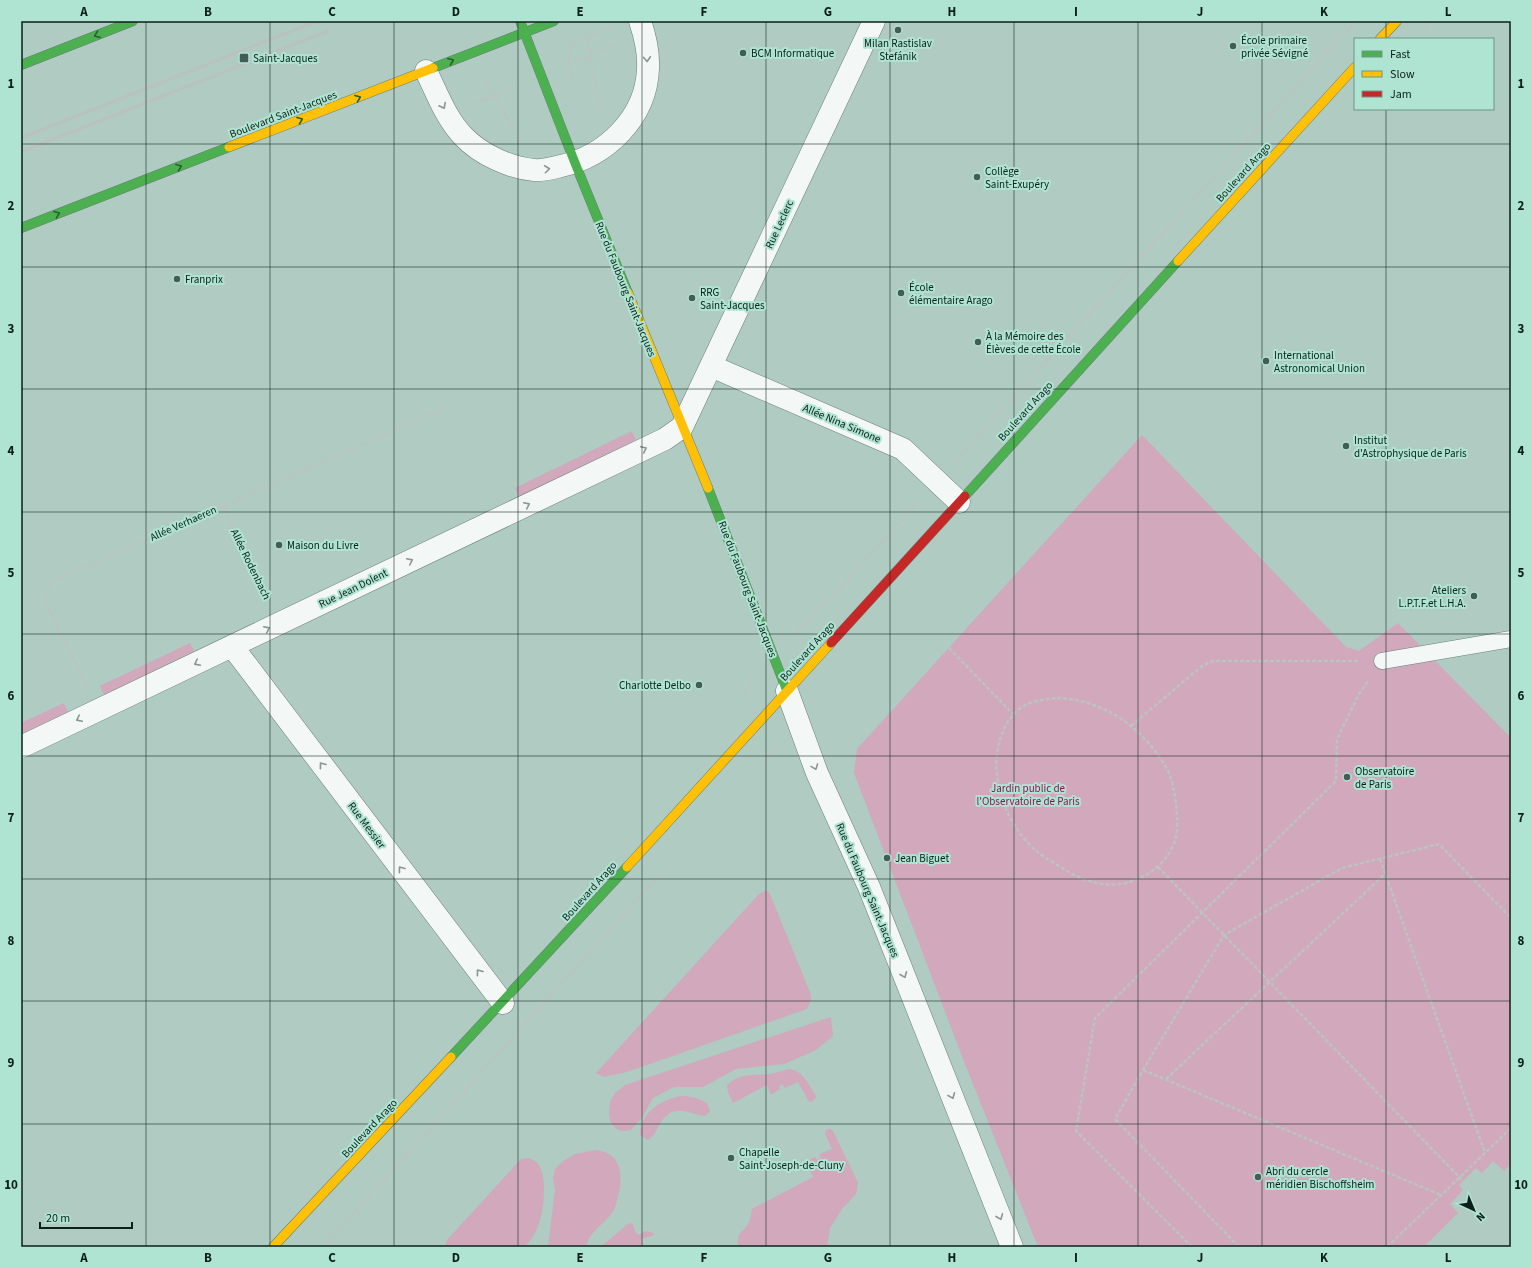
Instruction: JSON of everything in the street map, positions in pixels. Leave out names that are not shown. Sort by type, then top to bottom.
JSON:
[{"type":"main road","points":[[21,65],[133,21]]},
{"type":"main road","name":"Rue du Faubourg Saint-Jacques","points":[[520,21],[575,163],[682,427],[693,450],[787,691]]},
{"type":"main road","name":"Boulevard Saint-Jacques","points":[[21,228],[554,21]]},
{"type":"main road","points":[[1381,38],[1397,21]]},
{"type":"main road","name":"Boulevard Arago","points":[[273,1247],[503,1004],[1354,68]]},
{"type":"street","points":[[426,71],[455,126],[464,137],[479,150],[495,159],[517,166],[534,170],[555,168],[575,163],[598,151],[611,142],[624,128],[640,103],[647,80],[648,68],[644,34],[640,21]]},
{"type":"street","name":"Rue Leclerc","points":[[682,427],[874,21]]},
{"type":"street","name":"Allée Nina Simone","points":[[711,366],[903,449],[959,502]]},
{"type":"street","name":"Rue Jean Dolent","points":[[21,747],[665,439],[682,427]]},
{"type":"street","name":"Rue Messier","points":[[232,646],[503,1004]]},
{"type":"street","name":"Rue du Faubourg Saint-Jacques","points":[[787,691],[817,773],[872,894],[1012,1247]]},
{"type":"lane","points":[[1382,662],[1511,639]]},
{"type":"path","name":"Boulevard Arago","points":[[954,464],[1356,21]]},
{"type":"path","points":[[588,42],[602,113]]},
{"type":"path","points":[[574,62],[618,44]]},
{"type":"path","points":[[570,52],[569,64],[576,85]]},
{"type":"path","points":[[485,80],[523,144]]},
{"type":"path","points":[[467,107],[513,88]]},
{"type":"path","name":"Allée Verhaeren","points":[[98,710],[46,601],[52,582],[445,408]]},
{"type":"path","name":"Boulevard Arago","points":[[811,620],[924,496]]},
{"type":"path","name":"Allée Rodenbach","points":[[223,505],[279,624]]},
{"type":"path","points":[[949,648],[1013,714]]},
{"type":"path","points":[[1131,726],[1202,666],[1213,661],[1382,662]]},
{"type":"path","points":[[1192,1247],[1076,1131],[1096,1018],[1336,781],[1336,739],[1359,694],[1382,662]]},
{"type":"path","points":[[1068,698],[1079,700],[1119,717],[1152,746],[1169,774],[1178,819],[1177,831],[1168,853],[1158,867],[1134,882],[1109,885],[1083,880],[1072,876],[1034,848],[1017,829],[1001,800],[997,780],[998,745],[1004,729],[1013,714],[1030,703],[1042,700],[1068,698]]},
{"type":"path","points":[[759,765],[773,751]]},
{"type":"path","points":[[1239,1247],[1115,1119],[1224,935],[1342,868],[1439,844],[1511,918]]},
{"type":"path","points":[[1380,859],[1485,1153]]},
{"type":"path","points":[[1158,867],[1464,1182]]},
{"type":"path","points":[[323,1247],[666,868]]},
{"type":"path","points":[[1166,1079],[1385,874]]},
{"type":"path","points":[[1143,1070],[1441,1195]]},
{"type":"path","points":[[1388,1247],[1511,1128]]},
{"type":"green space","points":[[632,431],[636,440],[519,497],[515,488]]},
{"type":"green space","name":"Observatoire de Paris","points":[[1142,435],[1346,647],[1359,651],[1398,623],[1511,738],[1511,1163],[1504,1171],[1493,1161],[1482,1173],[1476,1168],[1459,1185],[1463,1190],[1450,1204],[1458,1213],[1424,1247],[1038,1247],[965,1064],[854,773],[857,749]]},
{"type":"green space","points":[[190,643],[194,651],[104,695],[100,686]]},
{"type":"green space","points":[[64,703],[68,712],[21,734],[21,723]]},
{"type":"green space","points":[[766,890],[770,894],[811,995],[811,1000],[807,1009],[627,1072],[604,1077],[596,1073],[759,894]]},
{"type":"green space","points":[[831,1017],[833,1036],[816,1050],[784,1064],[736,1069],[703,1087],[674,1087],[653,1098],[642,1118],[631,1130],[618,1130],[611,1123],[609,1115],[610,1102],[615,1093],[625,1085]]},
{"type":"green space","points":[[789,1069],[798,1072],[805,1078],[815,1094],[816,1097],[813,1101],[809,1102],[798,1082],[785,1088],[783,1085],[779,1086],[780,1089],[771,1095],[767,1085],[733,1103],[728,1092],[727,1085],[732,1081],[742,1076],[770,1074]]},
{"type":"green space","points":[[681,1096],[704,1101],[707,1103],[710,1111],[705,1116],[686,1111],[675,1111],[669,1113],[648,1140],[640,1135],[644,1120],[653,1108],[667,1100]]},
{"type":"green space","points":[[828,1129],[833,1131],[858,1183],[856,1194],[842,1209],[830,1228],[827,1247],[739,1247],[738,1239],[740,1233],[749,1222],[752,1209],[813,1177],[806,1161],[815,1157],[817,1160],[821,1157],[819,1154],[832,1149],[825,1134],[826,1130]]},
{"type":"green space","points":[[596,1150],[604,1152],[615,1159],[620,1171],[619,1192],[613,1211],[590,1237],[586,1247],[548,1247],[555,1190],[553,1178],[555,1169],[563,1161],[575,1154]]},
{"type":"green space","points":[[528,1158],[539,1165],[543,1175],[544,1186],[544,1198],[539,1223],[535,1234],[529,1242],[517,1248],[445,1247],[447,1240],[521,1159]]},
{"type":"green space","points":[[632,1223],[636,1233],[639,1235],[645,1231],[654,1233],[654,1235],[641,1239],[643,1245],[638,1247],[600,1247],[628,1224]]},
{"type":"railway","points":[[21,138],[317,21]]},
{"type":"railway","points":[[21,152],[328,31]]},
{"type":"traffic: fast","points":[[21,65],[133,21]]},
{"type":"traffic: fast","points":[[520,21],[575,163],[628,293]]},
{"type":"traffic: fast","points":[[433,68],[554,21]]},
{"type":"traffic: fast","points":[[21,228],[229,147]]},
{"type":"traffic: fast","points":[[965,496],[1178,261]]},
{"type":"traffic: fast","points":[[708,488],[787,691]]},
{"type":"traffic: fast","points":[[451,1057],[627,867]]},
{"type":"traffic: slow","points":[[1381,38],[1397,21]]},
{"type":"traffic: slow","points":[[229,147],[433,68]]},
{"type":"traffic: slow","points":[[1178,261],[1354,68]]},
{"type":"traffic: slow","points":[[628,293],[708,488]]},
{"type":"traffic: slow","points":[[627,867],[831,643]]},
{"type":"traffic: slow","points":[[273,1247],[451,1057]]},
{"type":"traffic: jam","points":[[831,643],[965,496]]},
{"type":"place","name":"Milan Rastislav Stefánik","points":[[898,30]]},
{"type":"place","name":"École primaire privée Sévigné","points":[[1233,46]]},
{"type":"place","name":"BCM Informatique","points":[[743,53]]},
{"type":"place","name":"Saint-Jacques","points":[[244,58]]},
{"type":"place","name":"Collège Saint-Exupéry","points":[[977,177]]},
{"type":"place","name":"Franprix","points":[[177,279]]},
{"type":"place","name":"École élémentaire Arago","points":[[901,293]]},
{"type":"place","name":"RRG Saint-Jacques","points":[[692,298]]},
{"type":"place","name":"À la Mémoire des Élèves de cette École","points":[[978,342]]},
{"type":"place","name":"International Astronomical Union","points":[[1266,361]]},
{"type":"place","name":"Institut d'Astrophysique de Paris","points":[[1346,446]]},
{"type":"place","name":"Maison du Livre","points":[[279,545]]},
{"type":"place","name":"Ateliers L.P.T.F.et L.H.A.","points":[[1474,596]]},
{"type":"place","name":"Charlotte Delbo","points":[[699,685]]},
{"type":"place","name":"Observatoire de Paris","points":[[1347,777]]},
{"type":"place","name":"Jean Biguet","points":[[887,858]]},
{"type":"place","name":"Chapelle Saint-Joseph-de-Cluny","points":[[731,1158]]},
{"type":"place","name":"Abri du cercle méridien Bischoffsheim","points":[[1258,1177]]},
{"type":"park label","name":"Jardin public de l'Observatoire de Paris","points":[[1028,794]]}]
